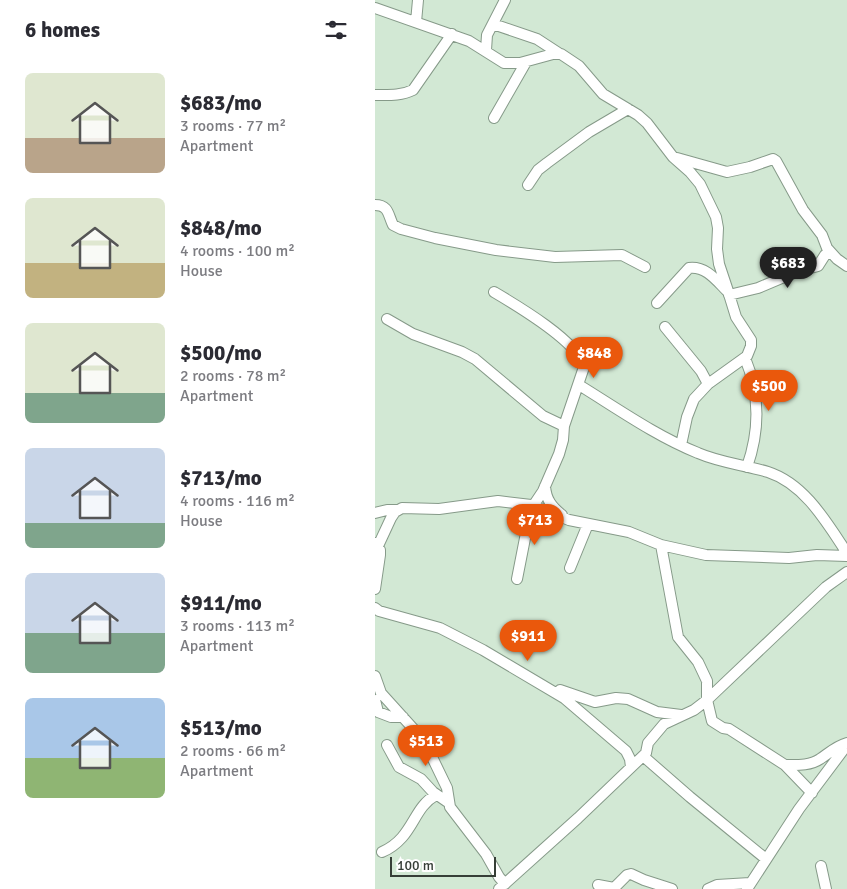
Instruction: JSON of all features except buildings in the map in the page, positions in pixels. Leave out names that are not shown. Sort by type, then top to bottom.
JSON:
[{"type":"street","points":[[416,22],[418,0]]},
{"type":"street","points":[[486,50],[485,41],[505,0]]},
{"type":"street","points":[[375,8],[469,41],[504,63],[526,62],[553,54],[561,54]]},
{"type":"street","points":[[429,26],[438,39],[439,50]]},
{"type":"street","points":[[469,41],[479,38],[491,27]]},
{"type":"street","points":[[491,27],[537,39],[579,66],[603,94],[638,115],[647,123],[673,157],[700,184],[716,217],[719,264],[736,317],[751,340],[751,346],[745,358],[700,391],[690,407],[681,445]]},
{"type":"street","points":[[375,96],[393,95],[413,90],[432,64],[439,50],[452,34]]},
{"type":"street","points":[[494,118],[526,62]]},
{"type":"street","points":[[528,185],[538,170],[547,163],[589,132],[628,109]]},
{"type":"street","points":[[673,157],[727,172],[773,159],[788,180],[795,196],[822,235],[830,252],[847,266]]},
{"type":"street","points":[[375,205],[381,205],[386,208],[393,225],[435,238],[496,250],[555,257],[622,256],[645,266]]},
{"type":"street","points":[[728,293],[758,288],[796,272],[817,266],[830,252]]},
{"type":"street","points":[[657,303],[689,268],[697,267],[704,270],[728,293]]},
{"type":"street","points":[[494,292],[544,324],[579,354],[583,360],[584,367],[564,426],[563,440],[545,486],[533,506],[524,536],[517,579]]},
{"type":"street","points":[[387,319],[413,334],[462,352],[475,359],[543,416],[564,426]]},
{"type":"street","points":[[665,327],[701,371],[708,384]]},
{"type":"street","points":[[745,358],[752,375],[757,403],[756,434],[747,467]]},
{"type":"street","points":[[579,386],[681,445],[714,459],[774,474],[794,487],[815,506],[847,554]]},
{"type":"street","points":[[545,486],[549,502],[569,520]]},
{"type":"street","points":[[375,513],[402,508],[439,509],[498,501],[533,506],[569,520],[629,532],[661,545],[706,555],[789,558],[847,554]]},
{"type":"street","points":[[375,589],[381,555],[376,545],[391,518],[398,510]]},
{"type":"street","points":[[570,568],[588,524]]},
{"type":"street","points":[[661,545],[679,637],[698,662],[707,681],[707,700],[712,721],[785,765],[812,793]]},
{"type":"street","points":[[375,676],[381,693],[419,735],[432,757],[447,788],[449,803],[455,816],[486,854],[499,878],[506,886],[643,756],[648,750],[647,745],[654,734],[664,724],[694,710],[707,700],[826,587],[847,572]]},
{"type":"street","points":[[375,608],[379,611],[430,624],[448,632],[548,687],[578,709],[626,751],[631,767]]},
{"type":"street","points":[[548,687],[595,702],[623,698],[657,712],[681,715]]},
{"type":"street","points":[[375,700],[378,712],[391,717],[403,717]]},
{"type":"street","points":[[785,765],[798,765],[817,761],[836,747],[847,744]]},
{"type":"street","points":[[709,889],[717,885],[748,886],[799,809],[847,744]]},
{"type":"street","points":[[387,746],[399,767],[421,779],[436,795],[449,803]]},
{"type":"street","points":[[643,756],[766,859]]},
{"type":"street","points":[[382,852],[393,848],[399,843],[423,807],[431,797],[436,795]]},
{"type":"street","points":[[821,866],[826,889]]},
{"type":"street","points":[[598,885],[614,888],[627,875],[631,874],[672,889]]}]
